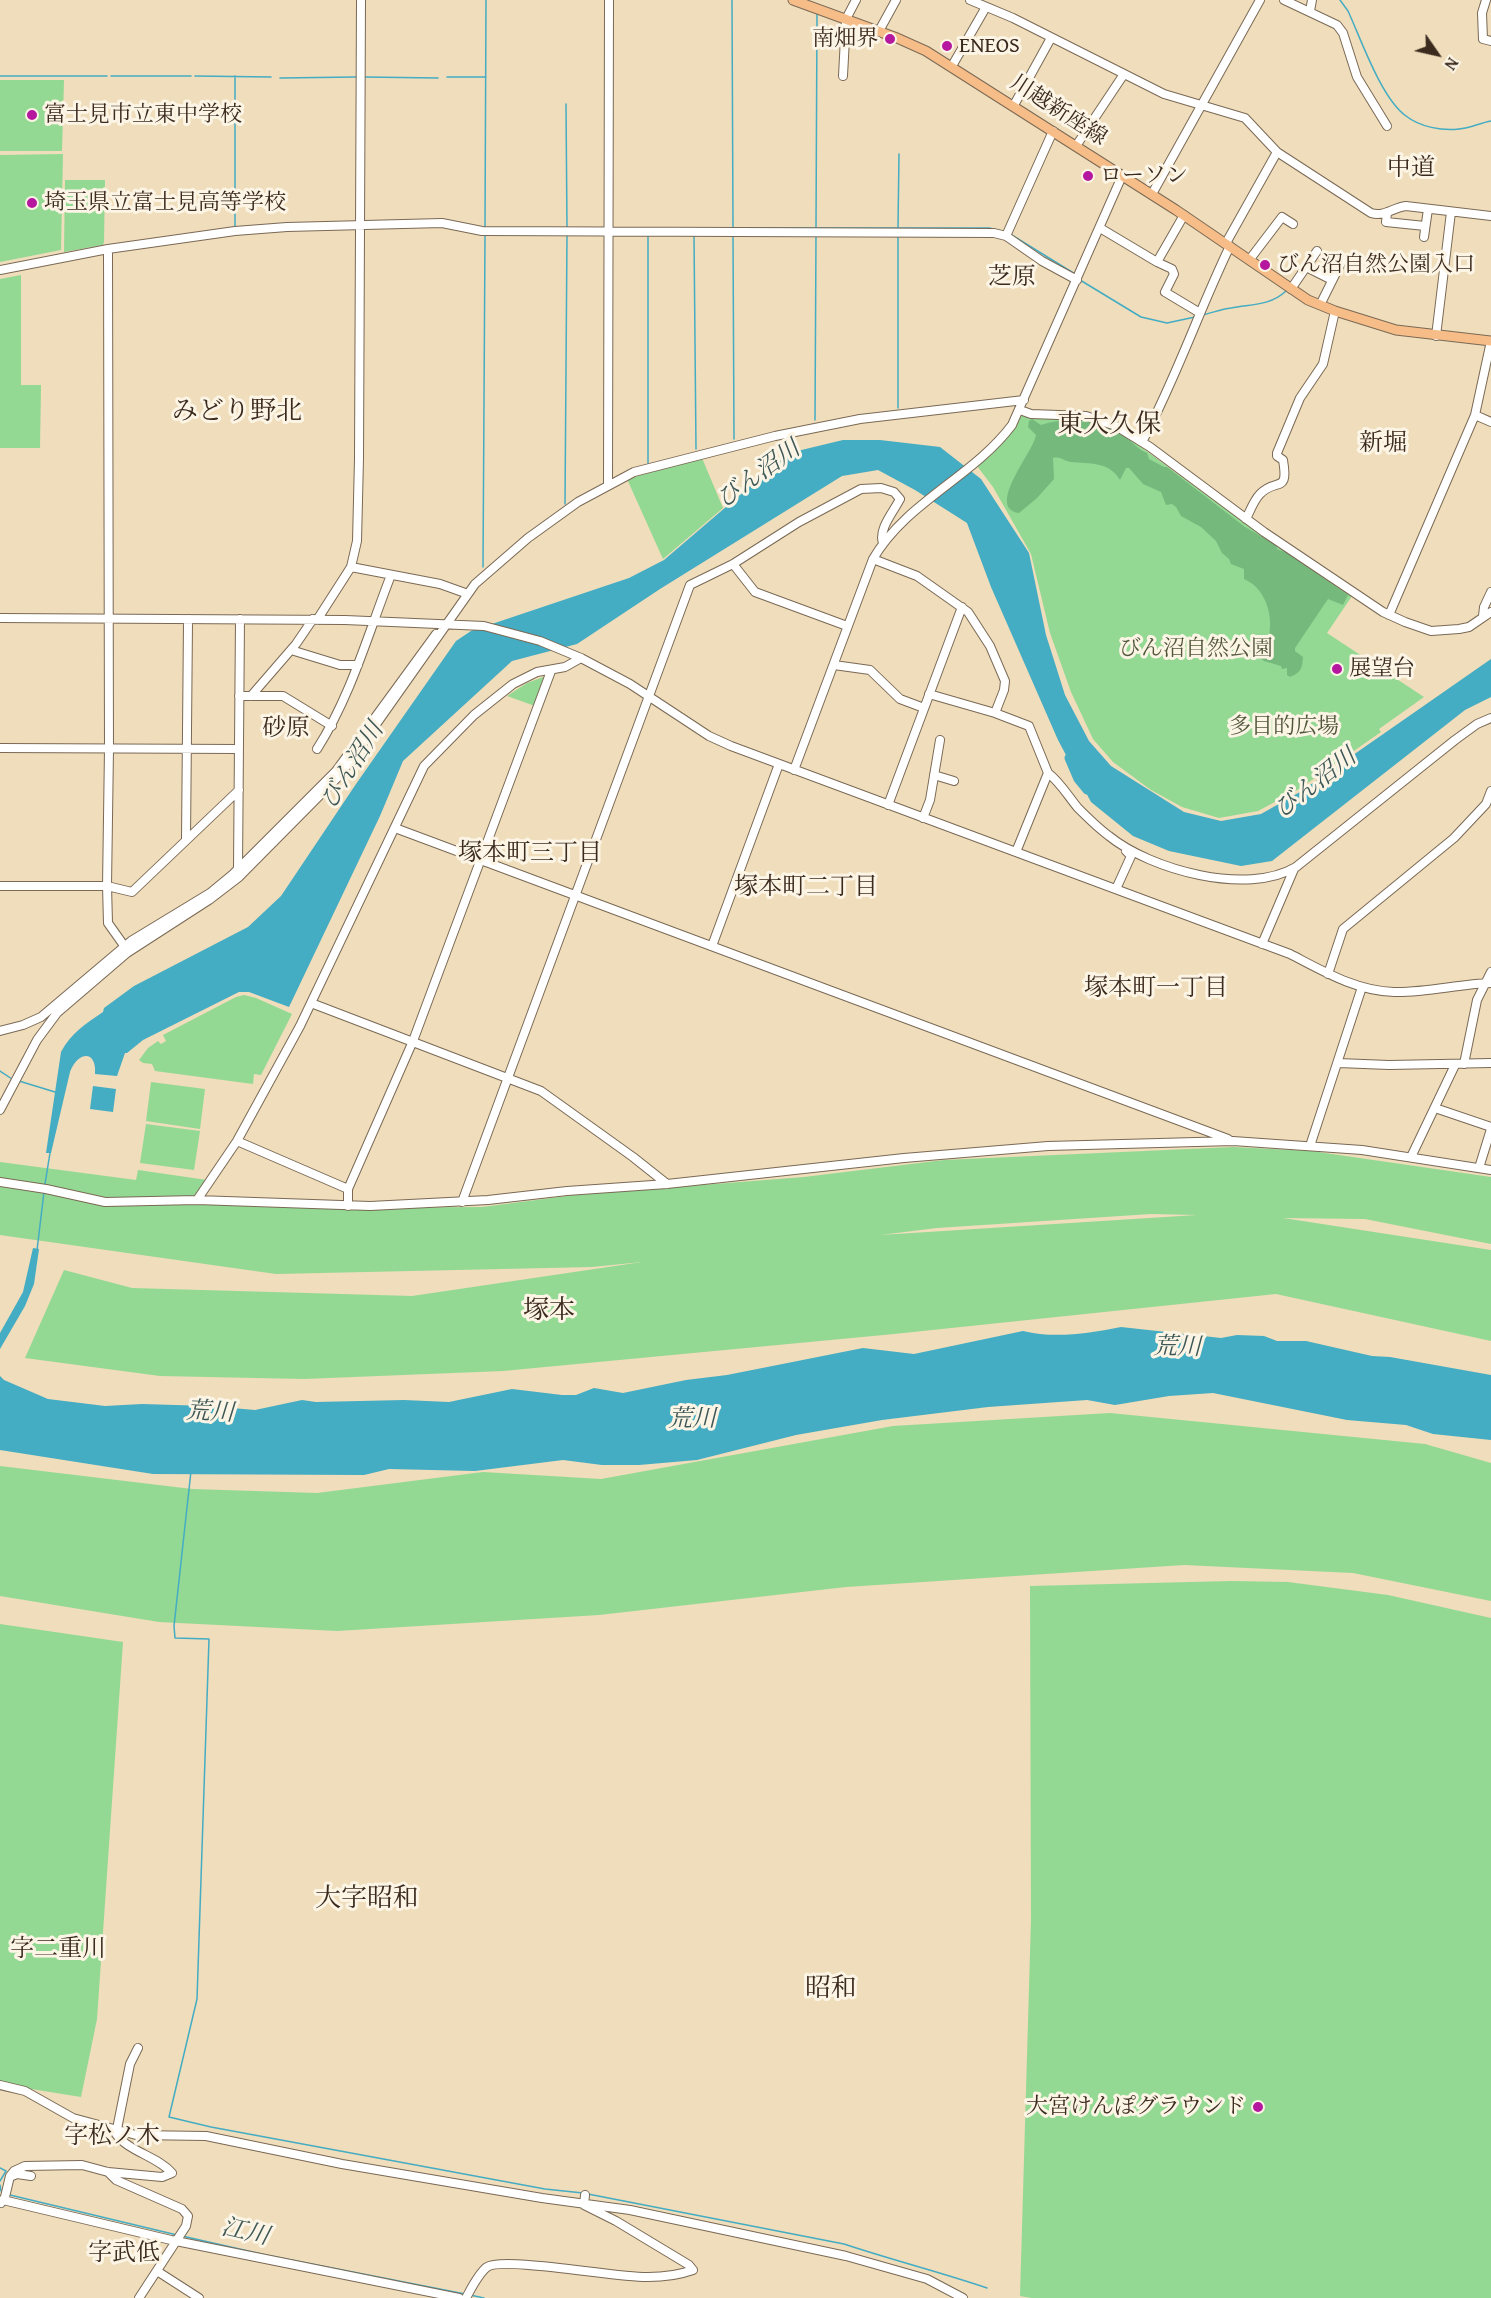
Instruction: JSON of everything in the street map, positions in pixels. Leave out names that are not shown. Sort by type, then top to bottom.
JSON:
[{"type":"main road","name":"川越新座線","points":[[793,0],[879,31],[926,51],[952,66],[1184,215],[1291,289],[1320,305],[1389,329],[1491,341]]},
{"type":"street","points":[[251,696],[315,620],[351,567],[357,541],[361,0]]},
{"type":"street","points":[[608,484],[609,0]]},
{"type":"street","points":[[843,76],[846,19],[856,0]]},
{"type":"street","points":[[879,31],[896,0]]},
{"type":"street","points":[[970,0],[1013,18],[1164,94],[1245,118],[1277,152],[1371,213],[1380,215],[1406,206],[1491,216]]},
{"type":"street","points":[[1152,194],[1260,0]]},
{"type":"street","points":[[1284,0],[1337,25],[1357,77],[1387,126]]},
{"type":"street","points":[[1310,11],[1312,0]]},
{"type":"street","points":[[1486,0],[1482,13],[1482,39],[1491,41]]},
{"type":"street","points":[[952,66],[986,7]]},
{"type":"street","points":[[1014,105],[1051,38]]},
{"type":"street","points":[[1076,146],[1124,74]]},
{"type":"street","points":[[1006,236],[1053,131]]},
{"type":"street","points":[[1142,442],[1200,313],[1228,244],[1277,152]]},
{"type":"street","points":[[794,770],[873,559],[899,525],[1004,436],[1020,410],[1122,176]]},
{"type":"street","points":[[1424,237],[1428,209]]},
{"type":"street","points":[[1437,336],[1451,212]]},
{"type":"street","points":[[1387,213],[1386,222],[1425,226]]},
{"type":"street","points":[[1157,262],[1184,215]]},
{"type":"street","points":[[1250,259],[1282,217],[1293,224]]},
{"type":"street","points":[[0,270],[108,249],[235,231],[287,226],[442,223],[482,231],[994,233],[1006,236],[1042,261],[1077,280]]},
{"type":"street","points":[[1100,228],[1172,269],[1174,274],[1165,292],[1200,313]]},
{"type":"street","points":[[108,249],[107,886],[108,923],[125,946]]},
{"type":"street","points":[[1291,289],[1317,251]]},
{"type":"street","points":[[1320,305],[1343,260]]},
{"type":"street","points":[[1306,267],[1332,280]]},
{"type":"street","points":[[1246,519],[1261,492],[1284,481],[1286,477],[1283,460],[1277,456],[1277,453],[1300,398],[1323,364],[1335,311]]},
{"type":"street","points":[[1389,615],[1475,415],[1491,341]]},
{"type":"street","points":[[0,1031],[23,1025],[40,1017],[125,946],[210,893],[238,868],[336,771],[468,594],[489,571],[528,538],[578,502],[608,484],[644,470],[775,436],[860,419],[1024,400]]},
{"type":"street","points":[[1020,410],[1031,414],[1094,417],[1116,426],[1142,442],[1246,519],[1389,615],[1427,630],[1443,631],[1469,627],[1491,612]]},
{"type":"street","points":[[1475,415],[1491,422]]},
{"type":"street","points":[[462,1202],[690,585],[733,564],[799,522],[854,492],[868,488],[888,489],[900,499],[892,510],[882,537],[883,543]]},
{"type":"street","points":[[873,559],[917,576],[962,607],[990,646],[1005,681],[995,713]]},
{"type":"street","points":[[733,564],[755,592],[847,626]]},
{"type":"street","points":[[351,567],[440,584],[468,594]]},
{"type":"street","points":[[317,749],[332,726],[352,685],[391,575]]},
{"type":"street","points":[[1483,616],[1491,592]]},
{"type":"street","points":[[888,805],[962,607]]},
{"type":"street","points":[[0,618],[373,621],[471,624],[507,631],[581,658],[623,680],[716,739],[1290,954],[1328,974],[1362,987],[1394,992],[1488,983]]},
{"type":"street","points":[[186,839],[189,619]]},
{"type":"street","points":[[238,868],[240,619]]},
{"type":"street","points":[[0,1110],[37,1040],[57,1013],[127,953],[209,900],[239,877],[341,774],[446,623]]},
{"type":"street","points":[[291,650],[340,665],[358,665]]},
{"type":"street","points":[[197,1200],[237,1141],[311,1003],[424,766],[488,702],[513,684],[537,672],[569,666],[581,658]]},
{"type":"street","points":[[834,665],[870,670],[900,699],[924,708]]},
{"type":"street","points":[[348,1206],[348,1189],[413,1041],[551,671]]},
{"type":"street","points":[[929,694],[995,713],[1029,726],[1048,773],[1078,808],[1131,856],[1116,889]]},
{"type":"street","points":[[239,696],[283,696],[332,726]]},
{"type":"street","points":[[1123,848],[1155,863],[1229,880],[1253,880],[1282,875],[1318,852],[1455,740],[1477,724],[1491,718]]},
{"type":"street","points":[[923,818],[930,800],[940,740]]},
{"type":"street","points":[[0,748],[239,749]]},
{"type":"street","points":[[712,946],[779,764]]},
{"type":"street","points":[[1016,852],[1048,773]]},
{"type":"street","points":[[934,775],[954,781]]},
{"type":"street","points":[[0,886],[107,886],[132,892],[239,790]]},
{"type":"street","points":[[1328,974],[1343,929],[1454,838],[1486,804],[1491,791]]},
{"type":"street","points":[[394,828],[1233,1141]]},
{"type":"street","points":[[1262,944],[1294,869]]},
{"type":"street","points":[[1464,1064],[1477,1000],[1488,983],[1491,972]]},
{"type":"street","points":[[1310,1146],[1362,987]]},
{"type":"street","points":[[311,1003],[541,1091],[667,1184]]},
{"type":"street","points":[[1338,1063],[1455,1065],[1491,1063]]},
{"type":"street","points":[[1411,1157],[1455,1065]]},
{"type":"street","points":[[1435,1108],[1491,1128],[1479,1168]]},
{"type":"street","points":[[237,1141],[348,1189]]},
{"type":"street","points":[[0,1182],[105,1202],[197,1200],[348,1206],[462,1202],[1012,1149],[1094,1144],[1233,1141],[1362,1150],[1491,1170]]},
{"type":"street","points":[[138,2048],[129,2064],[116,2130],[118,2137],[123,2141],[164,2164],[172,2173],[162,2177],[108,2172],[82,2165],[29,2165],[17,2169],[10,2176],[4,2198],[459,2298]]},
{"type":"street","points":[[0,2085],[25,2091],[73,2118],[116,2130],[146,2136],[206,2136],[353,2166],[542,2198],[584,2199],[846,2256],[927,2279],[963,2298]]},
{"type":"street","points":[[108,2172],[116,2180],[184,2211],[188,2218],[179,2237],[139,2298]]},
{"type":"street","points":[[10,2176],[17,2174],[32,2176]]},
{"type":"street","points":[[467,2296],[483,2271],[488,2266],[495,2265],[526,2265],[648,2277],[693,2270],[689,2265],[626,2227],[584,2205],[584,2199]]},
{"type":"street","points":[[157,2271],[199,2298]]},
{"type":"green space","name":"富士見市立東中学校","points":[[0,80],[64,80],[62,151],[0,151]]},
{"type":"green space","name":"埼玉県立富士見高等学校","points":[[63,154],[61,250],[0,262],[0,155]]},
{"type":"green space","points":[[65,180],[105,180],[103,245],[64,252]]},
{"type":"green space","points":[[21,275],[21,385],[41,385],[40,448],[0,448],[0,279]]},
{"type":"green space","name":"びん沼自然公園","points":[[1022,415],[1075,417],[1098,422],[1119,431],[1246,524],[1352,596],[1327,633],[1424,697],[1379,729],[1381,732],[1299,789],[1258,811],[1219,818],[1182,807],[1151,790],[1113,762],[1093,739],[1071,692],[1050,633],[1031,554],[993,487],[977,466],[1008,436]]},
{"type":"green space","points":[[1032,419],[1041,425],[1070,420],[1081,421],[1101,425],[1121,434],[1147,453],[1149,459],[1167,467],[1245,527],[1276,545],[1277,549],[1287,553],[1348,595],[1343,605],[1328,599],[1295,648],[1295,651],[1303,657],[1299,671],[1290,677],[1287,675],[1287,668],[1282,669],[1281,666],[1264,661],[1258,656],[1259,642],[1261,640],[1267,642],[1270,616],[1259,590],[1244,579],[1244,569],[1231,564],[1216,541],[1201,527],[1181,516],[1172,504],[1166,505],[1161,492],[1143,484],[1129,468],[1126,468],[1120,480],[1104,466],[1053,458],[1054,479],[1019,513],[1010,509],[1007,501],[1009,490],[1036,435],[1028,427]]},
{"type":"green space","points":[[702,458],[723,508],[663,559],[627,479]]},
{"type":"green space","points":[[546,676],[535,706],[507,696],[527,683]]},
{"type":"green space","points":[[244,995],[292,1014],[261,1075],[254,1074],[253,1084],[155,1071],[152,1064],[139,1060],[148,1048],[158,1041],[161,1044],[166,1041],[163,1035]]},
{"type":"green space","points":[[151,1082],[205,1089],[200,1129],[146,1121]]},
{"type":"green space","points":[[146,1124],[200,1131],[194,1170],[140,1163]]},
{"type":"green space","points":[[1233,1147],[1311,1151],[1491,1177],[1491,1244],[1365,1219],[1283,1218],[1491,1250],[1491,1341],[1276,1294],[894,1334],[503,1371],[304,1379],[160,1376],[25,1358],[64,1270],[132,1288],[412,1296],[642,1262],[592,1267],[276,1274],[0,1235],[0,1162],[136,1180],[138,1170],[207,1180],[199,1203],[305,1208],[482,1207],[575,1195],[804,1177],[944,1160]],"holes":[[[1151,1214],[1197,1215],[880,1235],[937,1228]]]},
{"type":"green space","points":[[1110,1413],[1425,1444],[1491,1463],[1491,1601],[1353,1573],[1184,1565],[846,1587],[599,1615],[337,1631],[159,1622],[0,1596],[0,1466],[192,1489],[317,1493],[483,1472],[601,1479],[893,1426]]},
{"type":"green space","name":"大宮けんぽグラウンド","points":[[1231,1581],[1288,1582],[1388,1595],[1491,1618],[1491,2298],[1031,2298],[1020,2296],[1031,1919],[1030,1586]]},
{"type":"green space","points":[[0,1624],[123,1642],[97,2019],[81,2097],[0,2084]]},
{"type":"water","points":[[843,440],[880,440],[940,447],[981,479],[1029,553],[1046,635],[1065,695],[1089,741],[1111,766],[1184,812],[1221,821],[1261,814],[1300,792],[1491,659],[1491,697],[1465,710],[1272,861],[1241,866],[1169,851],[1133,836],[1091,802],[1058,740],[991,587],[967,523],[878,470],[842,476],[660,589],[577,644],[512,661],[403,761],[380,816],[289,1007],[249,992],[239,992],[143,1040],[125,1053],[117,1076],[95,1074],[95,1066],[90,1057],[82,1057],[73,1065],[70,1072],[51,1153],[46,1153],[61,1052],[69,1039],[103,1012],[104,1008],[134,986],[248,927],[281,896],[456,641],[471,631],[629,578],[664,560],[789,453]]},
{"type":"water","points":[[93,1086],[116,1089],[113,1112],[90,1109]]},
{"type":"water","points":[[33,1248],[39,1249],[34,1284],[25,1306],[0,1349],[0,1333],[23,1292]]},
{"type":"water","name":"荒川","points":[[1121,1327],[1221,1338],[1237,1335],[1264,1336],[1277,1341],[1306,1341],[1372,1356],[1390,1357],[1491,1375],[1491,1440],[1433,1434],[1406,1425],[1347,1420],[1213,1393],[1169,1396],[1115,1405],[1087,1400],[988,1407],[882,1420],[796,1435],[697,1460],[639,1465],[602,1465],[563,1460],[475,1471],[389,1469],[364,1475],[153,1474],[0,1450],[0,1376],[4,1380],[48,1399],[105,1406],[142,1404],[255,1410],[302,1400],[316,1402],[404,1400],[449,1402],[512,1389],[562,1395],[576,1395],[594,1388],[623,1393],[863,1348],[914,1354],[1023,1331],[1060,1335]]},
{"type":"waterway","points":[[485,227],[486,0]]},
{"type":"waterway","points":[[732,0],[733,228]]},
{"type":"waterway","points":[[1340,0],[1348,11],[1380,82],[1388,96],[1406,116],[1424,125],[1446,129],[1463,128],[1491,121]]},
{"type":"waterway","points":[[816,227],[817,13]]},
{"type":"waterway","points":[[0,76],[107,76]]},
{"type":"waterway","points":[[111,76],[191,76]]},
{"type":"waterway","points":[[195,76],[271,77]]},
{"type":"waterway","points":[[235,76],[235,228]]},
{"type":"waterway","points":[[280,78],[356,77]]},
{"type":"waterway","points":[[364,77],[438,78]]},
{"type":"waterway","points":[[447,77],[486,77]]},
{"type":"waterway","points":[[566,104],[567,229]]},
{"type":"waterway","points":[[898,227],[899,154]]},
{"type":"waterway","points":[[717,228],[989,228],[1006,232]]},
{"type":"waterway","points":[[565,504],[567,234]]},
{"type":"waterway","points":[[1010,234],[1075,274]]},
{"type":"waterway","points":[[483,567],[485,235]]},
{"type":"waterway","points":[[648,235],[648,463]]},
{"type":"waterway","points":[[815,420],[816,235]]},
{"type":"waterway","points":[[898,235],[898,408]]},
{"type":"waterway","points":[[694,236],[696,449]]},
{"type":"waterway","points":[[733,236],[734,439]]},
{"type":"waterway","points":[[1080,280],[1141,317],[1167,323],[1195,317]]},
{"type":"waterway","points":[[1202,315],[1267,302],[1286,291]]},
{"type":"waterway","name":"びん沼川","points":[[1069,758],[1078,779],[1087,790]]},
{"type":"waterway","points":[[0,1071],[12,1079]]},
{"type":"waterway","points":[[19,1081],[55,1092]]},
{"type":"waterway","points":[[45,1184],[50,1153]]},
{"type":"waterway","points":[[37,1250],[44,1192]]},
{"type":"waterway","points":[[191,1471],[174,1626],[175,1638],[209,1639],[197,1999],[169,2117],[211,2127],[545,2189],[583,2193]]},
{"type":"waterway","points":[[0,2168],[6,2171],[0,2181]]},
{"type":"waterway","name":"江川","points":[[0,2185],[1,2191]]},
{"type":"waterway","points":[[588,2194],[844,2244],[987,2288]]},
{"type":"waterway","name":"江川","points":[[10,2195],[177,2235]]},
{"type":"waterway","name":"江川","points":[[182,2236],[465,2294]]},
{"type":"waterway","name":"江川","points":[[470,2295],[484,2298]]},
{"type":"place","name":"南畑界","points":[[890,39]]},
{"type":"place","name":"ENEOS","points":[[947,46]]},
{"type":"place","name":"富士見市立東中学校","points":[[32,115]]},
{"type":"place","name":"ローソン","points":[[1088,176]]},
{"type":"place","name":"埼玉県立富士見高等学校","points":[[32,203]]},
{"type":"place","name":"びん沼自然公園入口","points":[[1265,265]]},
{"type":"place","name":"展望台","points":[[1337,669]]},
{"type":"place","name":"大宮けんぽグラウンド","points":[[1258,2107]]},
{"type":"district","name":"中道","points":[[1411,169]]},
{"type":"district","name":"芝原","points":[[1012,278]]},
{"type":"district","name":"みどり野北","points":[[237,412]]},
{"type":"district","name":"東大久保","points":[[1109,425]]},
{"type":"district","name":"新堀","points":[[1383,444]]},
{"type":"district","name":"砂原","points":[[286,729]]},
{"type":"district","name":"塚本町三丁目","points":[[530,854]]},
{"type":"district","name":"塚本町二丁目","points":[[806,888]]},
{"type":"district","name":"塚本町一丁目","points":[[1156,989]]},
{"type":"district","name":"塚本","points":[[549,1311]]},
{"type":"district","name":"大字昭和","points":[[367,1899]]},
{"type":"district","name":"字二重川","points":[[58,1950]]},
{"type":"district","name":"昭和","points":[[831,1989]]},
{"type":"district","name":"字松ノ木","points":[[112,2137]]},
{"type":"district","name":"字武低","points":[[124,2254]]},
{"type":"park label","name":"多目的広場","points":[[1284,727]]}]
